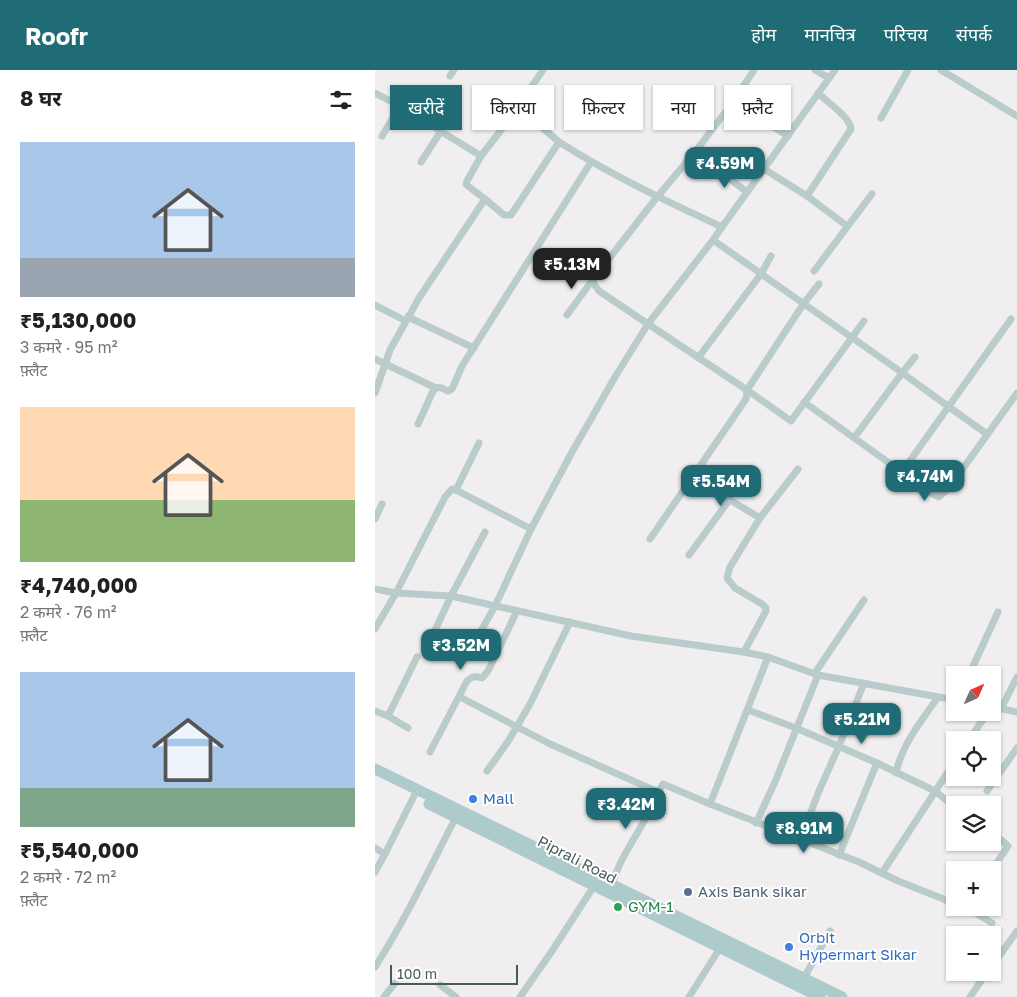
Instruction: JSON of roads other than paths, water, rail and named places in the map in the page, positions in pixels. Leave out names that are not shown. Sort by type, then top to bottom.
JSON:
[{"type":"main road","points":[[375,769],[612,885],[803,988],[841,997]]},
{"type":"main road","name":"Piprali Road","points":[[375,777],[820,997]]},
{"type":"street","points":[[533,85],[543,70]]},
{"type":"street","points":[[744,85],[754,70]]},
{"type":"street","points":[[815,70],[829,78]]},
{"type":"street","points":[[467,656],[495,606],[531,529],[572,452],[647,324],[713,240],[835,70]]},
{"type":"street","points":[[881,118],[908,70]]},
{"type":"street","points":[[941,70],[1017,116]]},
{"type":"street","points":[[375,93],[390,101]]},
{"type":"street","points":[[807,196],[851,129],[851,125],[846,118],[818,93]]},
{"type":"street","points":[[567,315],[657,197],[724,114]]},
{"type":"street","points":[[382,136],[390,123]]},
{"type":"street","points":[[501,130],[481,156],[466,184],[504,215],[511,216],[559,142]]},
{"type":"street","points":[[545,130],[559,142],[591,162],[657,197],[722,227]]},
{"type":"street","points":[[778,130],[788,136]]},
{"type":"street","points":[[421,162],[441,131],[481,156]]},
{"type":"street","points":[[375,359],[436,388],[439,387],[448,391],[452,389],[462,366],[473,348],[591,162]]},
{"type":"street","points":[[715,168],[747,192]]},
{"type":"street","points":[[764,169],[807,196],[847,226]]},
{"type":"street","points":[[814,271],[872,194]]},
{"type":"street","points":[[375,393],[390,350],[407,319],[485,199]]},
{"type":"street","points":[[713,240],[987,434]]},
{"type":"street","points":[[699,358],[761,274],[771,256]]},
{"type":"street","points":[[594,278],[593,283],[599,291],[791,421],[864,321]]},
{"type":"street","points":[[650,539],[746,399],[747,390],[804,303],[819,284]]},
{"type":"street","points":[[375,304],[473,348]]},
{"type":"street","points":[[902,472],[1011,319]]},
{"type":"street","points":[[854,438],[915,357]]},
{"type":"street","points":[[417,424],[436,388]]},
{"type":"street","points":[[805,402],[939,497],[949,488],[1017,393]]},
{"type":"street","points":[[456,490],[479,443]]},
{"type":"street","points":[[743,652],[766,608],[735,588],[727,578],[730,567],[761,518],[798,469]]},
{"type":"street","points":[[692,477],[761,518]]},
{"type":"street","points":[[375,629],[445,497],[452,489],[531,529]]},
{"type":"street","points":[[689,556],[729,499]]},
{"type":"street","points":[[375,519],[382,504]]},
{"type":"street","points":[[429,644],[451,596],[485,532]]},
{"type":"street","points":[[375,589],[451,596],[631,636],[768,657],[817,674],[946,698]]},
{"type":"street","points":[[756,823],[775,782],[817,674],[864,600]]},
{"type":"street","points":[[430,752],[467,682],[471,677],[482,678],[489,671],[517,611]]},
{"type":"street","points":[[973,666],[998,612]]},
{"type":"street","points":[[487,771],[530,704],[570,622]]},
{"type":"street","points":[[388,716],[417,657]]},
{"type":"street","points":[[710,804],[768,657]]},
{"type":"street","points":[[1017,677],[1001,709],[1017,712]]},
{"type":"street","points":[[800,840],[864,683]]},
{"type":"street","points":[[460,697],[548,743],[658,792]]},
{"type":"street","points":[[896,772],[907,743],[938,697]]},
{"type":"street","points":[[748,710],[796,728],[877,763],[935,791],[946,800]]},
{"type":"street","points":[[375,711],[388,716],[408,728]]},
{"type":"street","points":[[987,791],[1017,748]]},
{"type":"street","points":[[839,855],[877,763]]},
{"type":"street","points":[[882,873],[946,774]]},
{"type":"street","points":[[612,885],[615,873],[663,784],[756,823],[859,862],[898,881],[946,900]]},
{"type":"street","points":[[375,872],[414,796]]},
{"type":"street","points":[[375,967],[419,890],[456,817]]},
{"type":"street","points":[[998,861],[1008,846],[1001,840]]},
{"type":"street","points":[[375,848],[385,854]]},
{"type":"street","points":[[520,997],[594,886]]},
{"type":"street","points":[[981,916],[992,923]]},
{"type":"street","points":[[1001,954],[1017,931]]},
{"type":"street","points":[[803,988],[830,932]]},
{"type":"street","points":[[689,997],[720,948]]},
{"type":"street","points":[[970,997],[981,981]]},
{"type":"street","points":[[384,997],[395,983]]},
{"type":"street","points":[[440,985],[456,997]]},
{"type":"place","name":"Mall","points":[[473,799]]},
{"type":"place","name":"Axis Bank sikar","points":[[688,892]]},
{"type":"place","name":"GYM-1","points":[[618,907]]},
{"type":"place","name":"Orbit Hypermart Sikar","points":[[789,947]]}]
